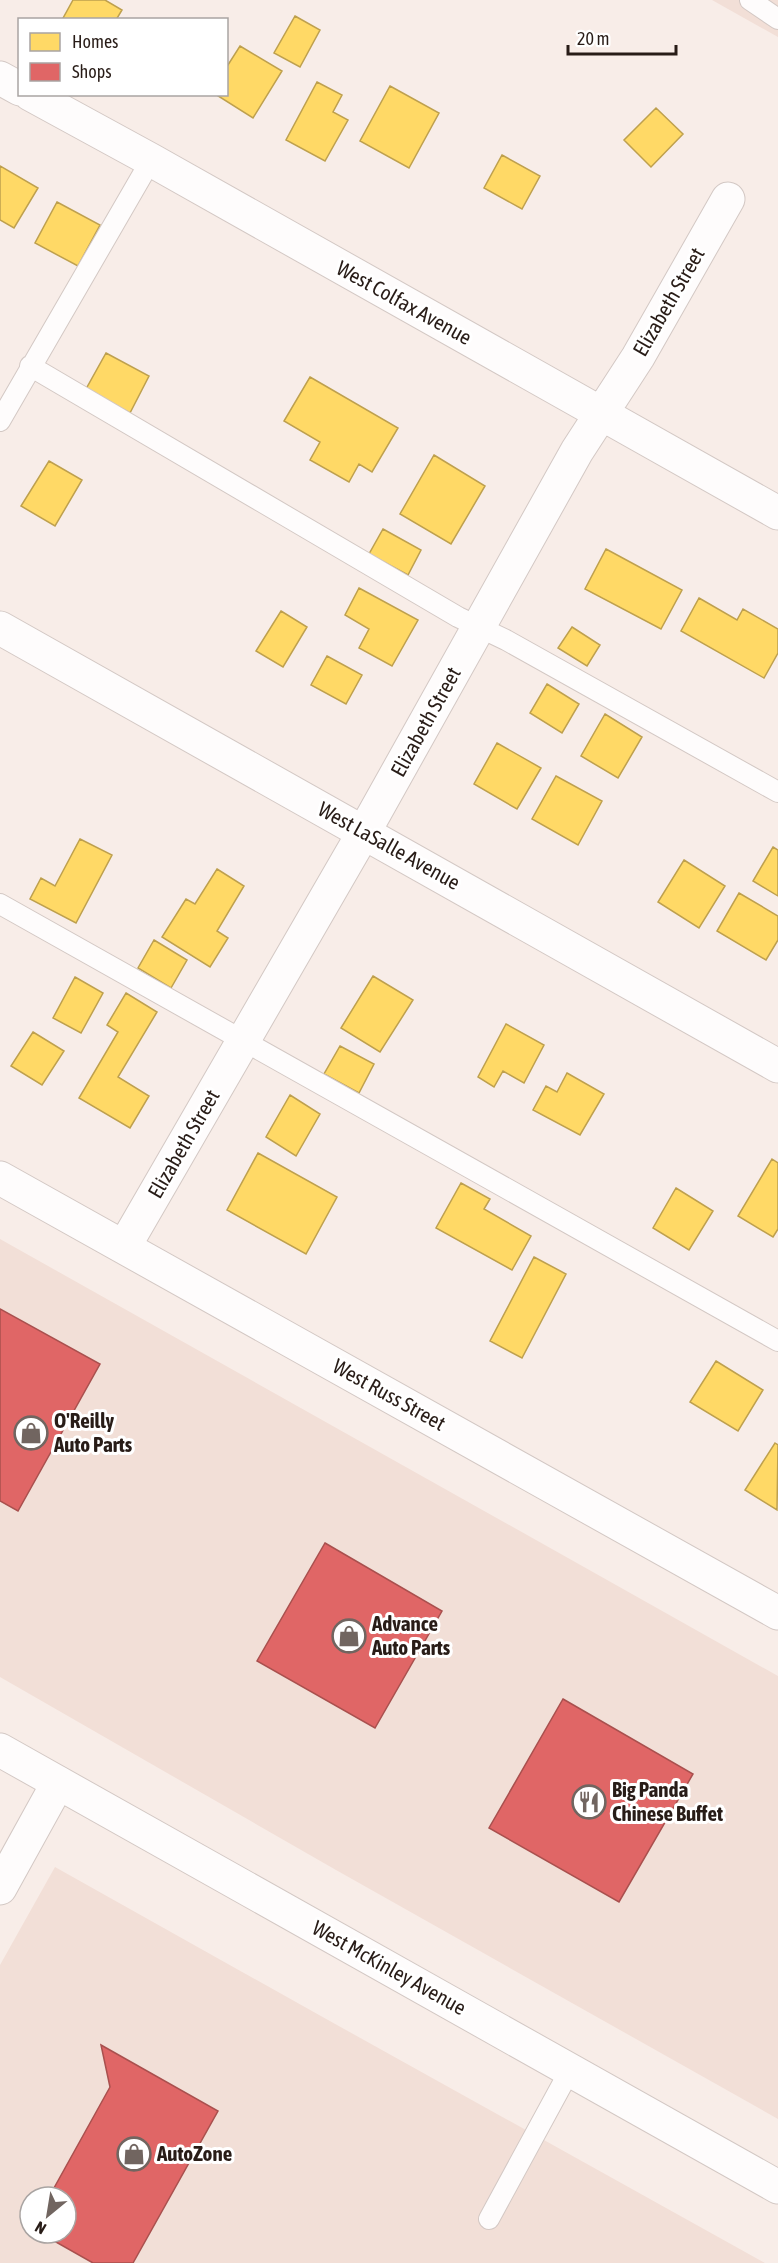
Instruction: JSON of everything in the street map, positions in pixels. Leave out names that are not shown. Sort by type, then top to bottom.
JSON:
[{"type":"street","points":[[0,78],[18,88]]},
{"type":"street","name":"West Colfax Avenue","points":[[34,96],[778,513]]},
{"type":"street","name":"Elizabeth Street","points":[[124,1247],[364,832],[577,451],[603,415],[638,357],[728,199]]},
{"type":"street","name":"West LaSalle Avenue","points":[[0,628],[778,1066]]},
{"type":"street","name":"West Russ Street","points":[[0,1178],[778,1613]]},
{"type":"street","name":"West McKinley Avenue","points":[[0,1750],[778,2187]]},
{"type":"street","points":[[0,1888],[58,1783]]},
{"type":"lane","points":[[750,0],[778,19]]},
{"type":"lane","points":[[0,421],[151,160]]},
{"type":"lane","points":[[30,366],[458,617],[506,640],[778,792]]},
{"type":"lane","points":[[0,904],[778,1341]]},
{"type":"lane","points":[[489,2219],[570,2070]]},
{"type":"shaded area","points":[[712,0],[778,0],[778,37]]},
{"type":"shaded area","points":[[0,1239],[778,1676],[778,2119],[336,1870],[0,1677]]},
{"type":"shaded area","points":[[55,1867],[765,2263],[0,2263],[0,1965]]},
{"type":"building: Homes","points":[[73,0],[105,0],[122,10],[117,18],[63,18]]},
{"type":"building: Homes","points":[[295,16],[320,30],[300,67],[274,53]]},
{"type":"building: Homes","points":[[240,46],[282,71],[253,118],[218,96],[228,96],[228,65]]},
{"type":"building: Homes","points":[[317,82],[342,95],[333,112],[348,120],[325,161],[286,140]]},
{"type":"building: Homes","points":[[390,86],[439,113],[409,168],[360,141]]},
{"type":"building: Homes","points":[[656,108],[683,134],[651,167],[624,140]]},
{"type":"building: Homes","points":[[502,155],[540,176],[522,209],[484,188]]},
{"type":"building: Homes","points":[[0,166],[38,188],[14,228],[0,220]]},
{"type":"building: Homes","points":[[57,202],[100,225],[78,266],[35,243]]},
{"type":"building: Homes","points":[[106,353],[149,376],[130,413],[86,389]]},
{"type":"building: Homes","points":[[310,377],[398,428],[372,472],[359,464],[349,482],[310,460],[320,442],[284,421]]},
{"type":"building: Homes","points":[[434,455],[485,486],[451,544],[400,514]]},
{"type":"building: Homes","points":[[49,461],[82,480],[55,526],[21,506]]},
{"type":"building: Homes","points":[[383,529],[421,550],[408,575],[369,554]]},
{"type":"building: Homes","points":[[606,549],[682,590],[661,629],[585,589]]},
{"type":"building: Homes","points":[[359,588],[418,620],[392,666],[359,648],[369,629],[345,615]]},
{"type":"building: Homes","points":[[699,598],[737,620],[743,609],[778,629],[778,653],[764,678],[681,631]]},
{"type":"building: Homes","points":[[281,611],[307,627],[283,667],[256,651]]},
{"type":"building: Homes","points":[[572,627],[600,645],[587,666],[558,648]]},
{"type":"building: Homes","points":[[327,656],[362,675],[346,704],[311,685]]},
{"type":"building: Homes","points":[[547,684],[579,704],[562,733],[530,713]]},
{"type":"building: Homes","points":[[605,714],[642,737],[618,778],[581,756]]},
{"type":"building: Homes","points":[[497,743],[541,768],[517,809],[474,784]]},
{"type":"building: Homes","points":[[556,776],[602,801],[578,845],[532,819]]},
{"type":"building: Homes","points":[[80,839],[112,855],[76,923],[30,899],[41,878],[55,886]]},
{"type":"building: Homes","points":[[773,847],[778,850],[778,896],[753,881]]},
{"type":"building: Homes","points":[[684,860],[725,886],[699,928],[658,902]]},
{"type":"building: Homes","points":[[217,869],[244,886],[217,931],[228,938],[210,967],[162,937],[186,899],[195,904]]},
{"type":"building: Homes","points":[[739,893],[778,916],[778,940],[766,960],[717,931]]},
{"type":"building: Homes","points":[[154,940],[187,960],[171,988],[138,968]]},
{"type":"building: Homes","points":[[373,976],[413,1000],[380,1052],[341,1028]]},
{"type":"building: Homes","points":[[75,977],[103,993],[81,1033],[53,1018]]},
{"type":"building: Homes","points":[[126,993],[157,1012],[118,1077],[149,1096],[130,1128],[79,1098],[118,1032],[107,1025]]},
{"type":"building: Homes","points":[[506,1024],[544,1045],[524,1083],[503,1071],[494,1087],[478,1077]]},
{"type":"building: Homes","points":[[33,1032],[64,1051],[42,1085],[11,1066]]},
{"type":"building: Homes","points":[[340,1046],[374,1064],[359,1093],[324,1074]]},
{"type":"building: Homes","points":[[567,1073],[604,1094],[580,1135],[533,1110],[546,1086],[557,1092]]},
{"type":"building: Homes","points":[[290,1095],[320,1114],[296,1156],[266,1137]]},
{"type":"building: Homes","points":[[258,1153],[337,1197],[306,1254],[227,1210]]},
{"type":"building: Homes","points":[[772,1159],[778,1163],[778,1229],[773,1237],[738,1216]]},
{"type":"building: Homes","points":[[461,1183],[490,1199],[484,1209],[531,1236],[512,1270],[436,1228]]},
{"type":"building: Homes","points":[[676,1188],[713,1211],[689,1250],[653,1228]]},
{"type":"building: Homes","points":[[534,1257],[566,1274],[522,1358],[490,1341]]},
{"type":"building: Homes","points":[[716,1361],[763,1390],[738,1431],[690,1402]]},
{"type":"building: Homes","points":[[775,1443],[778,1445],[777,1510],[745,1490]]},
{"type":"building: Shops","name":"O'Reilly Auto Parts","points":[[0,1309],[100,1364],[18,1511],[0,1501]]},
{"type":"building: Shops","name":"Advance Auto Parts","points":[[325,1543],[442,1611],[375,1728],[257,1661]]},
{"type":"building: Shops","points":[[563,1699],[693,1774],[619,1902],[489,1828]]},
{"type":"building: Shops","name":"AutoZone","points":[[101,2045],[218,2111],[133,2263],[93,2263],[61,2245],[78,2245],[78,2185],[56,2185],[110,2087]]},
{"type":"place","name":"O'Reilly Auto Parts","points":[[31,1433]]},
{"type":"place","name":"Advance Auto Parts","points":[[349,1636]]},
{"type":"place","name":"Big Panda Chinese Buffet","points":[[589,1802]]},
{"type":"place","name":"AutoZone","points":[[134,2154]]}]
